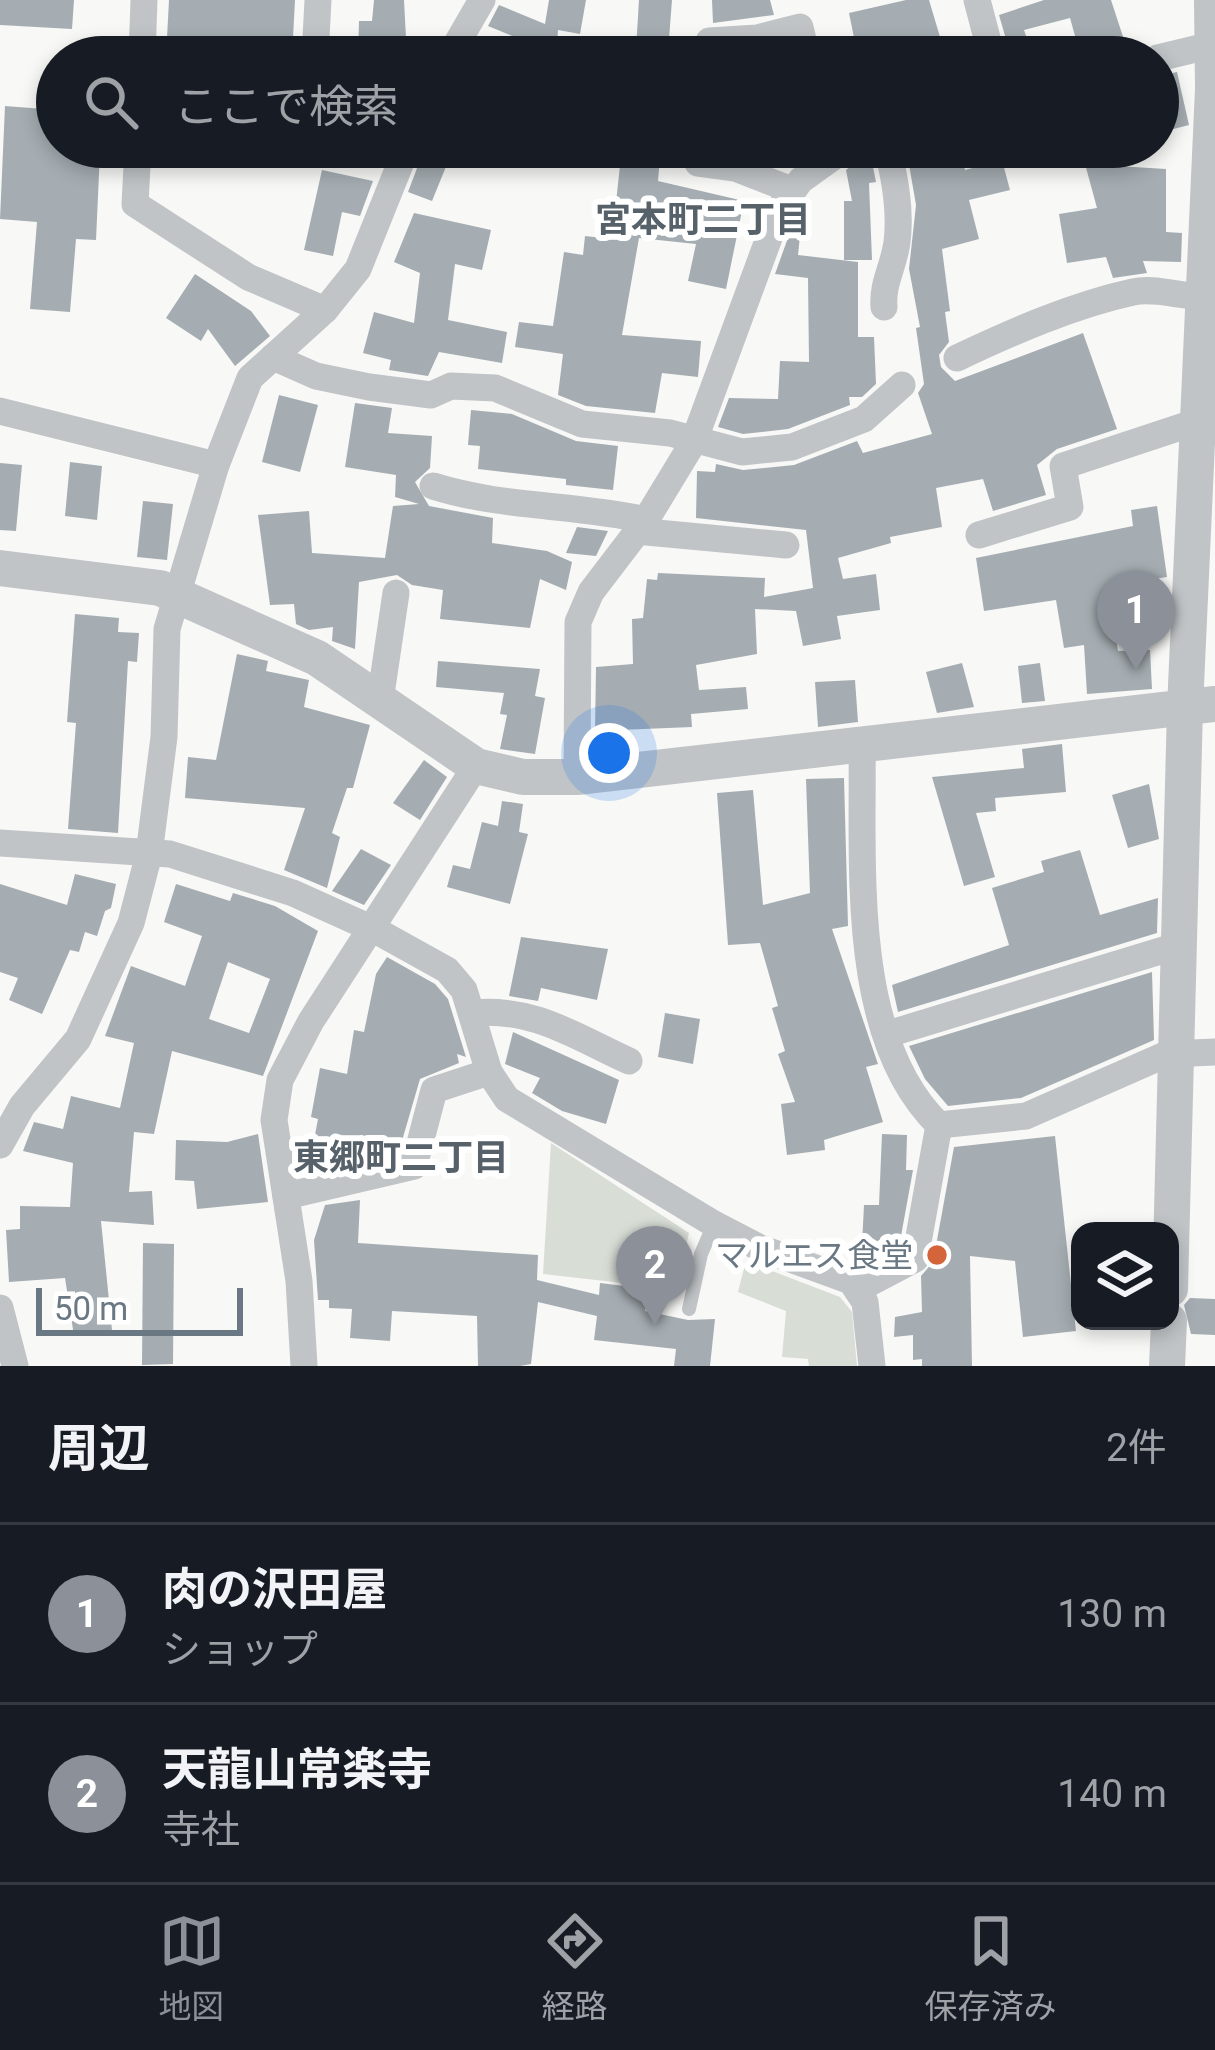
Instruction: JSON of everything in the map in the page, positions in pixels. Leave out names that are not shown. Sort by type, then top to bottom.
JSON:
[{"type":"street","points":[[143,36],[144,0]]},
{"type":"street","points":[[316,36],[318,0]]},
{"type":"street","points":[[461,36],[482,0]]},
{"type":"street","points":[[977,0],[986,36]]},
{"type":"street","points":[[1178,1222],[1197,1053],[1180,945],[1200,706],[1199,422],[1209,295],[1212,0]]},
{"type":"street","points":[[765,36],[800,27],[802,36]]},
{"type":"street","points":[[1179,53],[1212,44]]},
{"type":"street","points":[[137,168],[135,204],[248,278],[325,310]]},
{"type":"street","points":[[0,1145],[22,1106],[78,1039],[108,983],[131,922],[148,854],[164,737],[167,628],[216,465],[250,378],[325,310],[358,269],[399,168]]},
{"type":"street","points":[[735,168],[792,190]]},
{"type":"street","points":[[577,776],[578,622],[591,592],[694,441],[758,258],[792,190],[816,168]]},
{"type":"street","points":[[884,308],[883,288],[897,240],[891,168]]},
{"type":"street","points":[[958,358],[1135,292],[1176,290],[1209,295]]},
{"type":"street","points":[[273,357],[316,376],[369,387],[430,395],[451,386],[495,388],[582,424],[670,433],[742,452],[792,447],[864,419],[902,385]]},
{"type":"street","points":[[0,411],[216,465]]},
{"type":"street","points":[[979,535],[1070,507],[1063,466],[1199,422]]},
{"type":"street","points":[[433,486],[482,501],[583,506],[641,525],[786,545]]},
{"type":"street","points":[[0,568],[176,594],[317,658],[476,766],[524,777],[577,776],[1200,706]]},
{"type":"street","points":[[380,701],[396,593]]},
{"type":"street","points":[[862,746],[870,978],[917,1104],[939,1125],[1027,1116],[1197,1053]]},
{"type":"street","points":[[304,1366],[299,1281],[274,1120],[280,1080],[311,1022],[476,766]]},
{"type":"street","points":[[0,843],[148,854],[228,871],[374,930],[447,970],[464,990],[489,1072],[507,1099],[714,1224],[760,1248],[850,1281],[865,1302],[872,1366]]},
{"type":"street","points":[[888,1034],[1180,945]]},
{"type":"street","points":[[472,1012],[506,1009],[545,1018],[629,1061]]},
{"type":"street","points":[[286,1196],[414,1166],[434,1090],[489,1072]]},
{"type":"street","points":[[858,1289],[915,1259],[939,1125]]},
{"type":"street","points":[[0,1308],[15,1366]]},
{"type":"street","points":[[1167,1366],[1169,1330]]},
{"type":"lane","points":[[689,1309],[700,1254],[714,1224]]},
{"type":"shaded area","points":[[551,1143],[689,1233],[676,1289],[543,1274]]},
{"type":"shaded area","points":[[746,1261],[840,1297],[852,1312],[857,1366],[809,1366],[808,1359],[782,1357],[786,1311],[738,1292]]},
{"type":"building","points":[[0,0],[74,0],[72,29],[0,25]]},
{"type":"building","points":[[169,0],[295,0],[293,36],[167,36]]},
{"type":"building","points":[[374,0],[404,0],[406,36],[359,36],[359,21],[372,21]]},
{"type":"building","points":[[549,0],[586,0],[580,34],[558,30],[558,36],[512,36],[488,26],[499,5],[545,24]]},
{"type":"building","points":[[639,0],[672,0],[669,36],[637,36]]},
{"type":"building","points":[[712,0],[770,0],[774,15],[713,23]]},
{"type":"building","points":[[906,0],[929,0],[940,36],[854,36],[849,13]]},
{"type":"building","points":[[1044,0],[1111,0],[1123,36],[1075,36],[1070,18],[1024,30],[1026,36],[1005,36],[999,15]]},
{"type":"building","points":[[1179,81],[1189,125],[1179,128]]},
{"type":"building","points":[[5,106],[36,108],[36,168],[99,168],[96,240],[76,239],[70,312],[30,309],[37,222],[0,219]]},
{"type":"building","points":[[417,168],[445,168],[432,201],[408,192]]},
{"type":"building","points":[[620,168],[659,168],[658,181],[744,201],[726,289],[688,281],[696,244],[639,238],[622,335],[701,341],[698,377],[662,373],[655,413],[586,406],[558,395],[563,354],[515,347],[519,322],[553,326],[564,252],[583,255],[585,236],[612,239]]},
{"type":"building","points":[[873,168],[876,182],[869,183],[872,260],[844,260],[844,201],[852,201],[846,170]]},
{"type":"building","points":[[910,168],[1004,168],[1010,190],[969,200],[979,239],[942,249],[950,311],[945,312],[949,342],[939,355],[941,367],[955,381],[1083,333],[1117,429],[1057,449],[1037,465],[1046,495],[993,511],[983,479],[936,488],[942,527],[890,537],[891,543],[838,558],[843,579],[876,574],[880,610],[837,616],[841,639],[803,646],[796,611],[755,609],[757,654],[696,665],[699,690],[746,687],[748,709],[691,714],[692,727],[595,731],[596,667],[633,664],[632,619],[643,618],[647,579],[657,580],[658,573],[765,578],[764,597],[813,588],[806,530],[696,518],[697,471],[715,472],[716,464],[743,470],[794,465],[857,441],[863,453],[932,434],[918,393],[924,384],[916,328],[920,327],[909,269],[916,205]]},
{"type":"building","points":[[1086,168],[1166,169],[1166,232],[1182,233],[1181,262],[1143,261],[1147,273],[1113,278],[1106,257],[1067,263],[1059,214],[1097,208]]},
{"type":"building","points":[[322,170],[373,181],[360,216],[342,212],[333,256],[304,250]]},
{"type":"building","points":[[414,213],[491,230],[482,270],[455,264],[448,320],[507,332],[502,363],[439,352],[428,376],[389,370],[391,360],[363,353],[374,312],[414,323],[420,273],[394,262]]},
{"type":"building","points":[[789,235],[800,236],[798,255],[858,262],[858,337],[874,337],[876,384],[862,397],[849,397],[850,405],[788,429],[743,434],[718,427],[729,398],[778,399],[780,361],[809,362],[808,278],[775,274]]},
{"type":"building","points":[[195,274],[251,311],[270,336],[235,366],[208,329],[201,341],[166,318]]},
{"type":"building","points":[[279,395],[318,405],[300,472],[262,462]]},
{"type":"building","points":[[355,403],[392,408],[388,433],[432,436],[430,468],[415,482],[429,506],[493,518],[492,543],[547,551],[572,562],[566,590],[540,579],[530,628],[440,619],[443,590],[412,585],[397,575],[359,582],[355,649],[332,641],[333,627],[309,630],[296,624],[294,604],[270,605],[258,515],[309,511],[312,553],[385,558],[393,506],[419,504],[395,497],[396,475],[345,467]]},
{"type":"building","points":[[471,410],[512,414],[576,441],[618,446],[613,490],[566,485],[566,479],[478,469],[480,446],[468,445]]},
{"type":"building","points":[[70,462],[102,466],[97,520],[65,516]]},
{"type":"building","points":[[0,463],[22,465],[16,531],[0,530]]},
{"type":"building","points":[[143,501],[173,504],[167,560],[137,557]]},
{"type":"building","points":[[1157,506],[1167,577],[1107,586],[1118,651],[1150,650],[1152,689],[1087,694],[1084,645],[1064,648],[1056,600],[984,611],[976,558],[1133,526],[1131,510]]},
{"type":"building","points":[[577,527],[608,531],[596,556],[566,553]]},
{"type":"building","points":[[75,614],[119,618],[118,632],[139,633],[137,662],[128,661],[118,833],[68,829],[76,723],[67,722]]},
{"type":"building","points":[[237,654],[268,661],[266,671],[309,680],[304,707],[370,725],[353,788],[347,788],[332,833],[340,837],[327,888],[284,870],[305,808],[185,798],[188,757],[216,760]]},
{"type":"building","points":[[438,661],[540,669],[535,696],[545,698],[535,754],[500,749],[507,715],[500,714],[504,693],[436,687]]},
{"type":"building","points":[[962,663],[974,707],[937,713],[926,672]]},
{"type":"building","points":[[1040,663],[1045,701],[1022,703],[1018,666]]},
{"type":"building","points":[[855,680],[858,722],[818,727],[815,682]]},
{"type":"building","points":[[1062,744],[1066,792],[995,798],[996,811],[976,813],[995,877],[964,886],[932,777],[1024,768],[1022,749]]},
{"type":"building","points":[[424,760],[447,777],[420,820],[393,803]]},
{"type":"building","points":[[844,778],[848,926],[832,929],[878,1064],[866,1067],[883,1122],[824,1140],[825,1150],[787,1155],[781,1104],[795,1102],[778,1054],[785,1051],[772,1008],[778,1006],[760,943],[728,945],[717,793],[753,790],[763,905],[810,893],[806,779]]},
{"type":"building","points":[[1149,784],[1159,839],[1128,848],[1112,795]]},
{"type":"building","points":[[502,801],[523,804],[519,832],[528,834],[510,904],[447,887],[453,865],[470,869],[482,822],[498,826]]},
{"type":"building","points":[[361,849],[391,865],[364,905],[332,891]]},
{"type":"building","points":[[1080,850],[1100,915],[1158,898],[1157,933],[898,1012],[892,985],[1009,945],[992,888],[1044,872],[1041,861]]},
{"type":"building","points":[[75,874],[116,884],[111,908],[105,911],[97,936],[85,932],[79,952],[70,950],[42,1014],[9,1000],[18,978],[0,972],[0,884],[67,905]]},
{"type":"building","points":[[176,884],[230,901],[233,893],[275,906],[318,931],[263,1076],[172,1051],[154,1134],[134,1132],[129,1192],[152,1191],[154,1225],[101,1221],[112,1330],[74,1336],[65,1278],[9,1282],[6,1230],[20,1229],[20,1206],[70,1207],[73,1163],[23,1151],[34,1122],[63,1129],[71,1096],[120,1108],[134,1043],[105,1036],[131,966],[185,986],[202,936],[164,922]],"holes":[[[228,962],[270,979],[249,1033],[209,1019]]]},
{"type":"building","points":[[521,937],[608,949],[597,1000],[541,988],[538,1001],[509,996]]},
{"type":"building","points":[[387,957],[435,984],[448,999],[466,1057],[457,1054],[459,1063],[420,1079],[399,1151],[366,1159],[342,1155],[337,1166],[310,1161],[318,1119],[311,1117],[320,1068],[347,1074],[354,1030],[364,1032],[376,974]]},
{"type":"building","points":[[1152,972],[1154,1040],[1021,1098],[948,1106],[925,1079],[909,1046]]},
{"type":"building","points":[[665,1013],[700,1019],[693,1064],[658,1057]]},
{"type":"building","points":[[513,1032],[619,1080],[606,1124],[562,1111],[532,1093],[540,1078],[505,1064]]},
{"type":"building","points":[[258,1134],[268,1202],[197,1209],[194,1181],[175,1180],[176,1140],[227,1142]]},
{"type":"building","points":[[882,1134],[907,1135],[906,1170],[913,1170],[899,1247],[861,1264],[864,1205],[879,1205]]},
{"type":"building","points":[[1055,1136],[1071,1285],[1071,1330],[1076,1331],[1023,1337],[1015,1261],[970,1256],[972,1366],[922,1366],[922,1359],[913,1360],[913,1335],[894,1337],[895,1317],[922,1312],[921,1276],[933,1262],[954,1147]]},
{"type":"building","points":[[360,1200],[358,1243],[538,1255],[537,1280],[599,1295],[600,1283],[648,1289],[645,1311],[688,1320],[715,1319],[710,1366],[674,1366],[676,1349],[594,1340],[597,1316],[538,1302],[531,1364],[478,1366],[477,1316],[392,1311],[390,1341],[350,1338],[352,1309],[329,1308],[329,1300],[318,1300],[314,1240],[325,1205]]},
{"type":"building","points":[[143,1243],[174,1244],[173,1364],[142,1365]]},
{"type":"building","points":[[1190,1298],[1215,1299],[1215,1335],[1191,1334],[1184,1305]]},
{"type":"place","name":"肉の沢田屋","points":[[1136,670]]},
{"type":"place","name":"マルエス食堂","points":[[937,1255]]},
{"type":"place","name":"天龍山常楽寺","points":[[655,1325]]},
{"type":"district","name":"宮本町二丁目","points":[[703,219]]},
{"type":"district","name":"東郷町二丁目","points":[[401,1157]]}]
